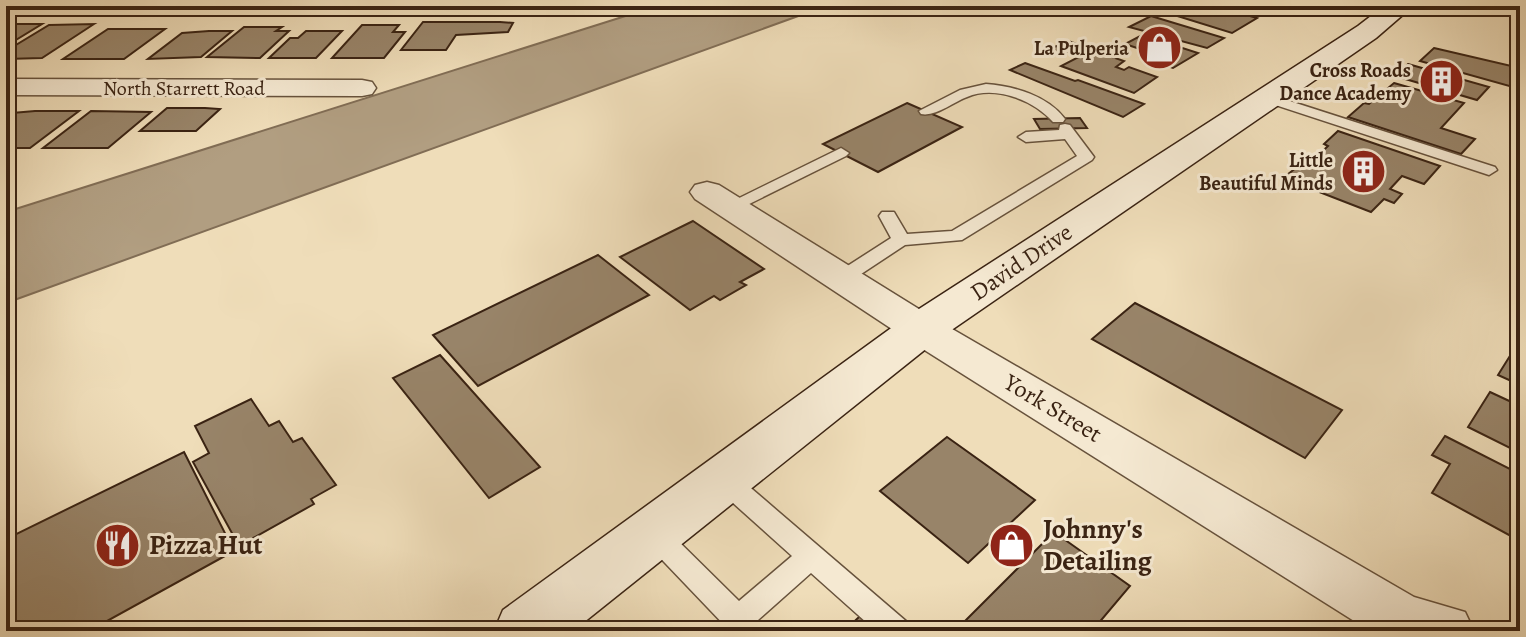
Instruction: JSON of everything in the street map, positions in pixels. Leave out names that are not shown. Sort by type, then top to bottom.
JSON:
[{"type":"main road","name":"David Drive","points":[[525,631],[921,329],[1268,98],[1400,6]]},
{"type":"main road","name":"David Drive","points":[[507,631],[652,532]]},
{"type":"street","name":"North Starrett Road","points":[[6,87],[362,88]]},
{"type":"street","name":"York Street","points":[[718,199],[921,329],[1424,625]]},
{"type":"lane","points":[[842,278],[901,240],[956,236],[1086,157],[1049,108],[1001,87],[973,89],[926,111]]},
{"type":"lane","points":[[1268,98],[1489,170]]},
{"type":"lane","points":[[1026,137],[1064,127]]},
{"type":"lane","points":[[718,199],[841,153]]},
{"type":"lane","points":[[888,216],[901,240]]},
{"type":"lane","points":[[722,478],[897,631]]},
{"type":"lane","points":[[652,532],[743,625],[811,556]]},
{"type":"shaded area","points":[[657,6],[826,6],[6,303],[6,212]]},
{"type":"building","points":[[293,6],[321,6],[313,13],[285,13]]},
{"type":"building","points":[[1166,6],[1215,6],[1257,18],[1232,33],[1158,10]]},
{"type":"building","points":[[1225,6],[1277,6],[1260,16]]},
{"type":"building","points":[[1478,6],[1520,6],[1520,16]]},
{"type":"building","points":[[1151,16],[1224,38],[1207,48],[1129,27]]},
{"type":"building","points":[[423,22],[513,23],[508,32],[456,35],[446,50],[401,50]]},
{"type":"building","points":[[42,24],[6,46],[6,26]]},
{"type":"building","points":[[94,24],[42,58],[6,59],[6,51],[49,25]]},
{"type":"building","points":[[362,25],[399,25],[393,32],[405,32],[384,58],[332,58]]},
{"type":"building","points":[[244,27],[282,27],[276,31],[289,31],[260,58],[207,57]]},
{"type":"building","points":[[108,29],[165,29],[124,59],[63,59]]},
{"type":"building","points":[[232,31],[201,57],[148,59],[182,33]]},
{"type":"building","points":[[306,31],[342,31],[316,58],[269,58],[290,38],[298,38]]},
{"type":"building","name":"La Pulperia","points":[[1142,35],[1198,53],[1173,68],[1141,57],[1149,52],[1125,44]]},
{"type":"building","points":[[1068,41],[1080,45],[1061,55],[1048,50]]},
{"type":"building","points":[[1434,48],[1520,68],[1520,89],[1420,61]]},
{"type":"building","points":[[1092,50],[1124,61],[1116,67],[1124,70],[1129,67],[1157,77],[1134,93],[1061,66]]},
{"type":"building","points":[[1025,63],[1144,104],[1123,117],[1010,70]]},
{"type":"building","name":"Cross Roads Dance Academy","points":[[1408,64],[1489,87],[1477,100],[1395,76]]},
{"type":"building","points":[[1394,83],[1464,103],[1441,128],[1475,139],[1461,154],[1348,117]]},
{"type":"building","points":[[907,103],[962,127],[878,172],[823,144]]},
{"type":"building","points":[[167,108],[220,109],[196,131],[140,131]]},
{"type":"building","points":[[79,111],[30,148],[6,148],[6,117],[12,113]]},
{"type":"building","points":[[91,111],[151,112],[108,148],[43,148]]},
{"type":"building","points":[[1080,118],[1087,128],[1040,129],[1034,119]]},
{"type":"building","name":"Little Beautiful Minds","points":[[1338,131],[1440,166],[1424,184],[1402,176],[1390,189],[1402,194],[1394,203],[1384,199],[1371,212],[1283,178],[1301,164],[1307,166],[1328,146],[1324,144]]},
{"type":"building","points":[[693,221],[764,269],[740,282],[746,285],[720,300],[714,296],[690,310],[620,257]]},
{"type":"building","points":[[598,255],[649,295],[478,386],[433,335]]},
{"type":"building","points":[[1135,303],[1342,410],[1305,458],[1092,339]]},
{"type":"building","points":[[1520,344],[1520,385],[1498,375]]},
{"type":"building","points":[[440,355],[540,467],[489,498],[393,378]]},
{"type":"building","points":[[1490,392],[1520,406],[1520,453],[1468,427]]},
{"type":"building","points":[[251,399],[269,426],[279,421],[293,442],[302,438],[336,485],[311,499],[314,504],[239,546],[193,462],[209,453],[195,426]]},
{"type":"building","points":[[1445,436],[1520,474],[1520,541],[1432,493],[1450,464],[1432,455]]},
{"type":"building","points":[[947,437],[1035,500],[968,563],[880,491]]},
{"type":"building","name":"Pizza Hut","points":[[184,452],[234,551],[89,631],[6,631],[6,539]]},
{"type":"building","points":[[1054,532],[1130,586],[1092,631],[955,631]]},
{"type":"building","points":[[860,616],[876,631],[844,631]]},
{"type":"place","name":"La Pulperia","points":[[1160,48]]},
{"type":"place","name":"Cross Roads Dance Academy","points":[[1442,82]]},
{"type":"place","name":"Little Beautiful Minds","points":[[1364,171]]},
{"type":"place","name":"Pizza Hut","points":[[118,545]]},
{"type":"place","name":"Johnny's Detailing","points":[[1012,545]]}]
